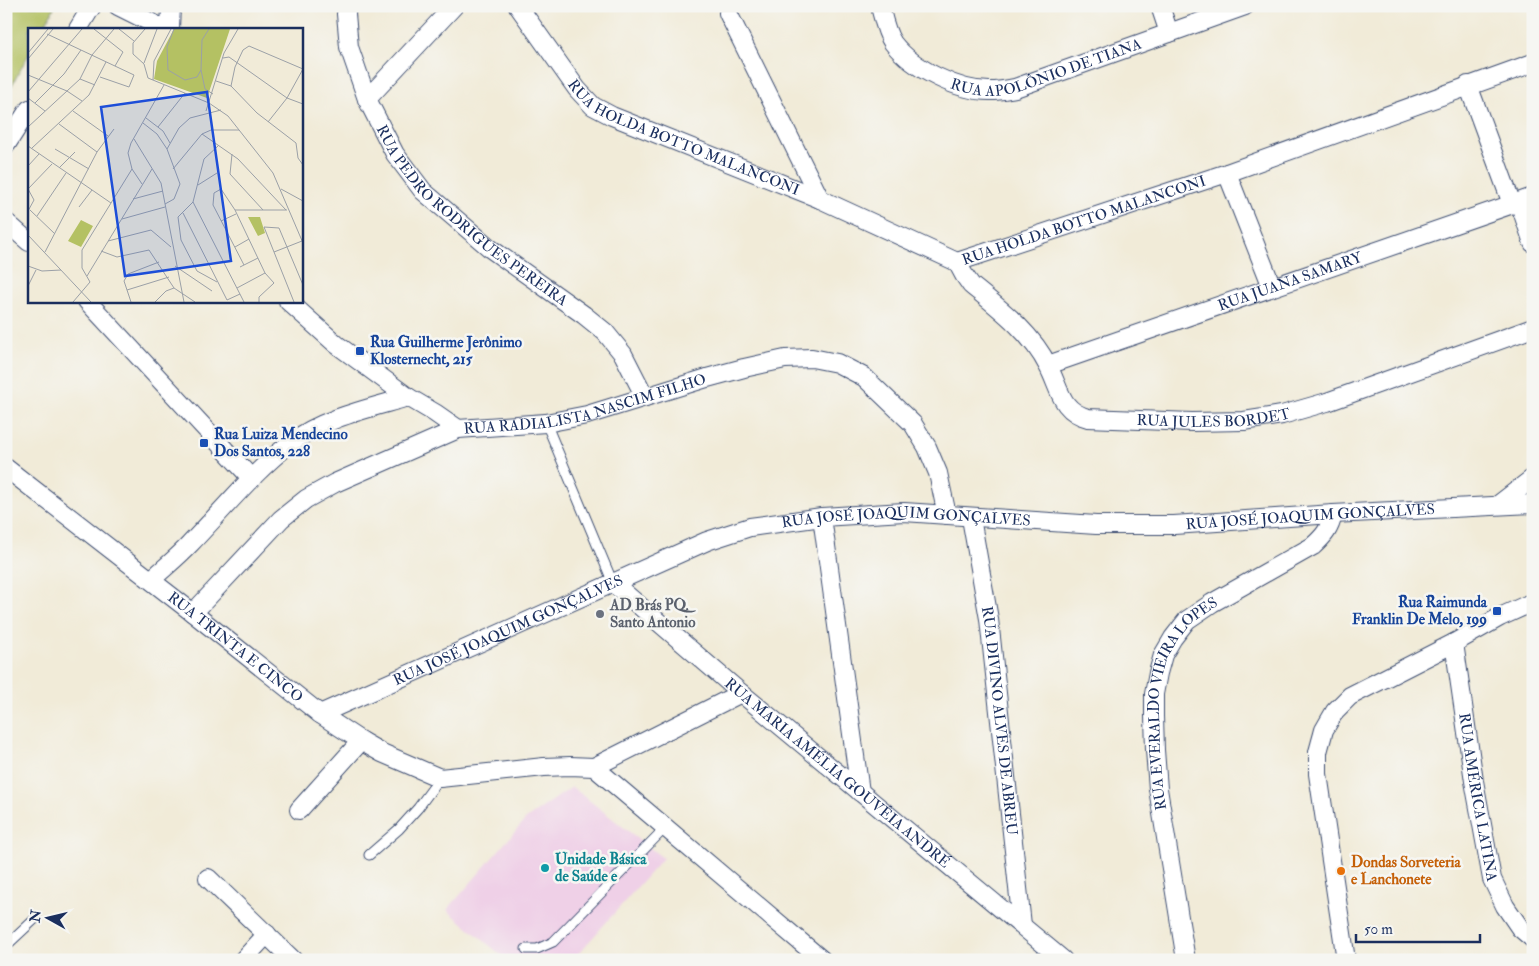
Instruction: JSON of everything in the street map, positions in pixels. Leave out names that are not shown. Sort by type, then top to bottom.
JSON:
[{"type":"street","points":[[79,28],[92,6]]},
{"type":"street","points":[[118,6],[162,28]]},
{"type":"street","points":[[170,28],[171,6]]},
{"type":"street","name":"RUA PEDRO RODRIGUES PEREIRA","points":[[347,6],[349,46],[367,100],[395,154],[424,191],[491,249],[605,332],[623,354],[645,397]]},
{"type":"street","points":[[367,100],[454,6]]},
{"type":"street","name":"RUA HOLDA BOTTO MALANCONI","points":[[518,6],[578,89],[593,106],[612,116],[820,199],[957,262],[1227,173],[1533,63]]},
{"type":"street","name":"RUA APOLÔNIO DE TIANA","points":[[880,6],[883,19],[893,42],[911,61],[938,78],[970,89],[992,91],[1015,88],[1245,6]]},
{"type":"street","points":[[1160,6],[1169,33]]},
{"type":"street","points":[[728,13],[820,199]]},
{"type":"street","points":[[1468,85],[1521,201],[1533,243]]},
{"type":"street","points":[[6,145],[28,111]]},
{"type":"street","points":[[1227,173],[1272,287]]},
{"type":"street","name":"RUA JUANA SAMARY","points":[[1048,365],[1521,201]]},
{"type":"street","points":[[6,222],[28,241]]},
{"type":"street","name":"RUA JULES BORDET","points":[[957,262],[971,285],[1010,317],[1027,335],[1048,365],[1069,410],[1077,416],[1088,418],[1192,422],[1244,420],[1282,415],[1327,402],[1533,328]]},
{"type":"street","points":[[88,302],[252,479]]},
{"type":"street","points":[[289,302],[336,344],[408,397],[458,429]]},
{"type":"street","name":"RUA RADIALISTA NASCIM FILHO","points":[[193,613],[281,519],[306,499],[335,483],[458,429],[546,423],[587,415],[744,368],[785,359],[812,358],[837,363],[864,377],[913,424],[927,447],[938,472],[947,515]]},
{"type":"street","points":[[151,580],[188,546],[252,479],[293,441],[324,424],[408,397]]},
{"type":"street","name":"RUA TRINTA E CINCO","points":[[6,468],[320,714],[361,742],[440,778]]},
{"type":"street","points":[[1498,505],[1533,478]]},
{"type":"street","name":"RUA JOSÉ JOAQUIM GONÇALVES","points":[[320,714],[707,541],[750,527],[822,517],[904,512],[1096,525],[1174,525],[1333,514],[1533,504]]},
{"type":"street","name":"RUA EVERALDO VIEIRA LOPES","points":[[1186,960],[1158,789],[1154,750],[1154,694],[1160,664],[1173,638],[1187,620],[1212,603],[1313,546],[1325,536],[1331,525],[1333,514]]},
{"type":"street","points":[[822,517],[860,792]]},
{"type":"street","name":"RUA DIVINO ALVES DE ABREU","points":[[971,518],[990,628],[1022,925]]},
{"type":"street","name":"RUA MARIA AMÉLIA GOUVÊIA ANDRÉ","points":[[613,583],[741,693],[1063,960]]},
{"type":"street","points":[[1346,960],[1318,774],[1318,752],[1324,730],[1335,711],[1350,696],[1454,643],[1500,617],[1533,602]]},
{"type":"street","name":"RUA AMÉRICA LATINA","points":[[1454,643],[1474,781],[1492,879],[1505,906],[1520,928],[1533,939]]},
{"type":"street","points":[[440,778],[570,766],[594,767],[741,693]]},
{"type":"street","points":[[298,810],[361,742]]},
{"type":"street","points":[[594,767],[822,960]]},
{"type":"street","points":[[208,878],[293,960]]},
{"type":"street","points":[[243,960],[267,934]]},
{"type":"lane","points":[[546,423],[613,583]]},
{"type":"lane","points":[[369,855],[399,829],[418,808],[440,778]]},
{"type":"lane","points":[[526,949],[537,949],[553,942],[665,828]]},
{"type":"lane","points":[[6,946],[36,918]]},
{"type":"shaded area","points":[[572,787],[663,858],[573,960],[507,960],[447,910],[526,819]]},
{"type":"green space","points":[[6,6],[55,6],[44,28],[28,28],[28,56],[6,96]]},
{"type":"place","name":"Rua Guilherme Jerônimo Klosternecht, 215","points":[[360,351]]},
{"type":"place","name":"Rua Luiza Mendecino Dos Santos, 228","points":[[204,443]]},
{"type":"place","name":"Rua Raimunda Franklin De Melo, 199","points":[[1497,611]]},
{"type":"place","name":"AD Brás PQ. Santo Antonio","points":[[600,614]]},
{"type":"place","name":"Unidade Básica de Saúde e","points":[[545,868]]},
{"type":"place","name":"Dondas Sorveteria e Lanchonete","points":[[1341,871]]}]
